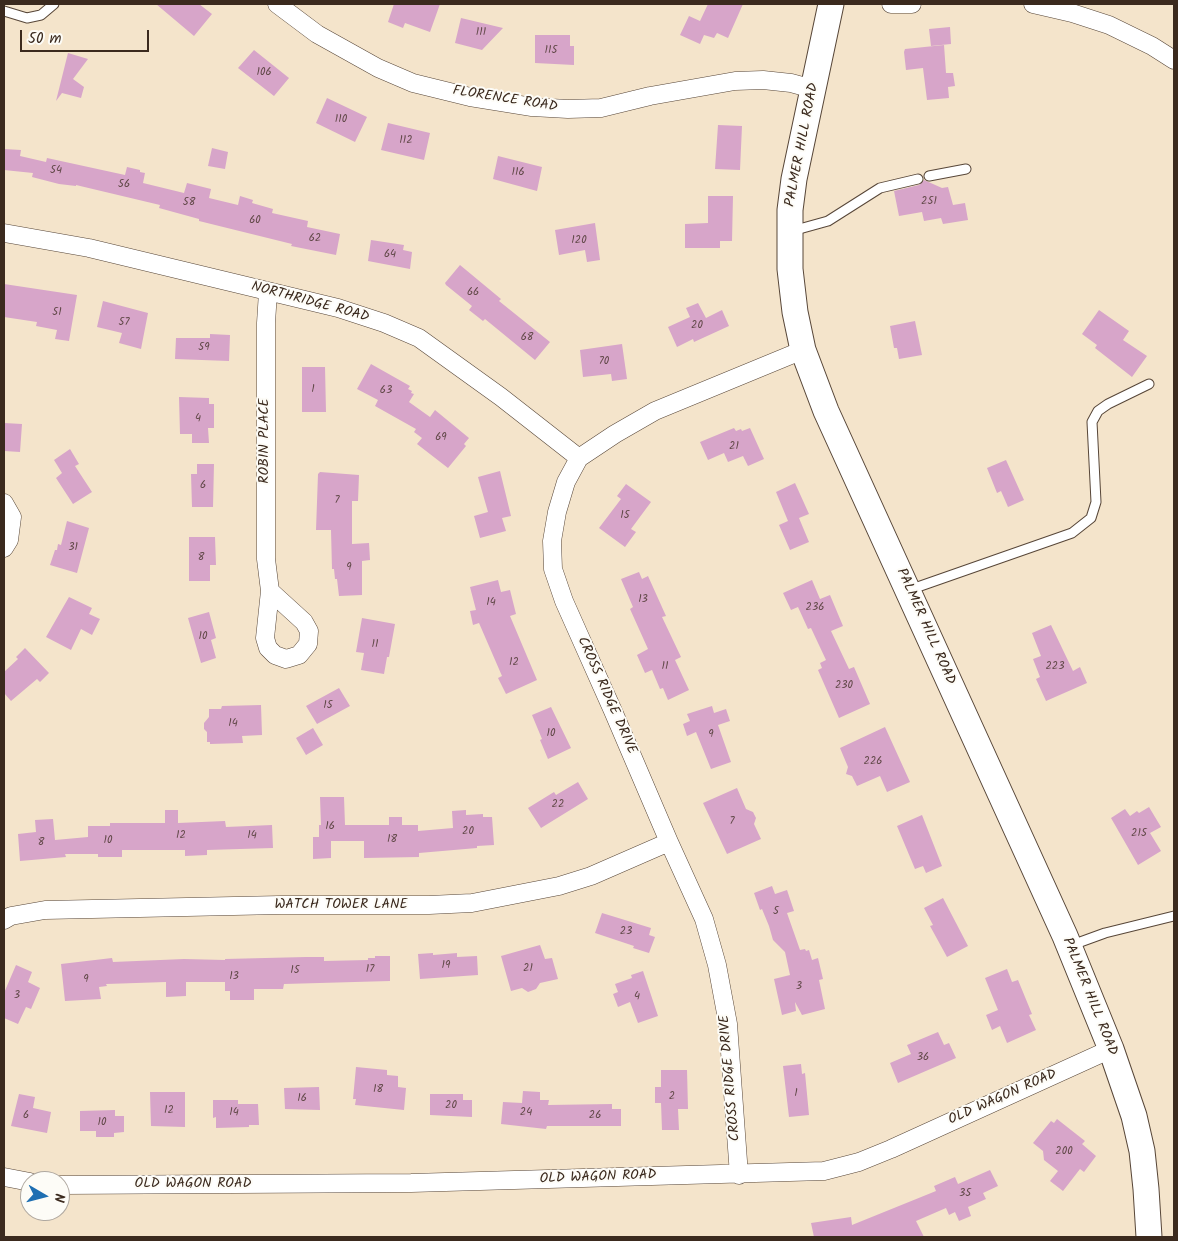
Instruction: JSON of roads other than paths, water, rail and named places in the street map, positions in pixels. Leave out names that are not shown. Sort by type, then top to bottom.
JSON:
[{"type":"main road","name":"PALMER HILL ROAD","points":[[831,4],[794,178],[789,232],[794,312],[803,350],[826,410],[1069,946],[1111,1049],[1134,1116],[1142,1150],[1149,1237]]},
{"type":"street","name":"FLORENCE ROAD","points":[[277,4],[316,34],[378,68],[413,83],[470,97],[532,107],[600,108],[650,96],[735,81],[763,80],[791,83],[813,89]]},
{"type":"street","points":[[891,4],[912,4]]},
{"type":"street","points":[[1033,4],[1072,13],[1109,25],[1152,46],[1174,60]]},
{"type":"street","name":"NORTHRIDGE ROAD","points":[[4,233],[89,248],[338,308],[384,323],[419,338],[501,397],[579,458]]},
{"type":"street","name":"ROBIN PLACE","points":[[268,292],[266,323],[266,549],[270,591]]},
{"type":"street","name":"CROSS RIDGE DRIVE","points":[[739,1175],[728,1024],[717,964],[704,919],[668,842],[564,601],[553,569],[552,541],[557,512],[566,482],[579,458],[655,411],[803,350]]},
{"type":"street","points":[[4,503],[12,517],[9,540],[4,548]]},
{"type":"street","name":"WATCH TOWER LANE","points":[[4,920],[11,916],[45,910],[430,905],[472,902],[559,886],[591,876],[668,842]]},
{"type":"street","name":"OLD WAGON ROAD","points":[[70,1185],[411,1184],[824,1171],[859,1162],[891,1149],[1111,1049]]},
{"type":"street","points":[[4,1177],[20,1180]]},
{"type":"lane","points":[[4,11],[28,18],[41,15],[54,4]]},
{"type":"lane","points":[[929,176],[966,169]]},
{"type":"lane","points":[[789,232],[828,221],[880,188],[918,179]]},
{"type":"lane","points":[[908,590],[1072,533],[1091,518],[1096,502],[1092,422],[1098,411],[1108,404],[1149,384]]},
{"type":"lane","points":[[1069,946],[1105,933],[1174,916]]}]
